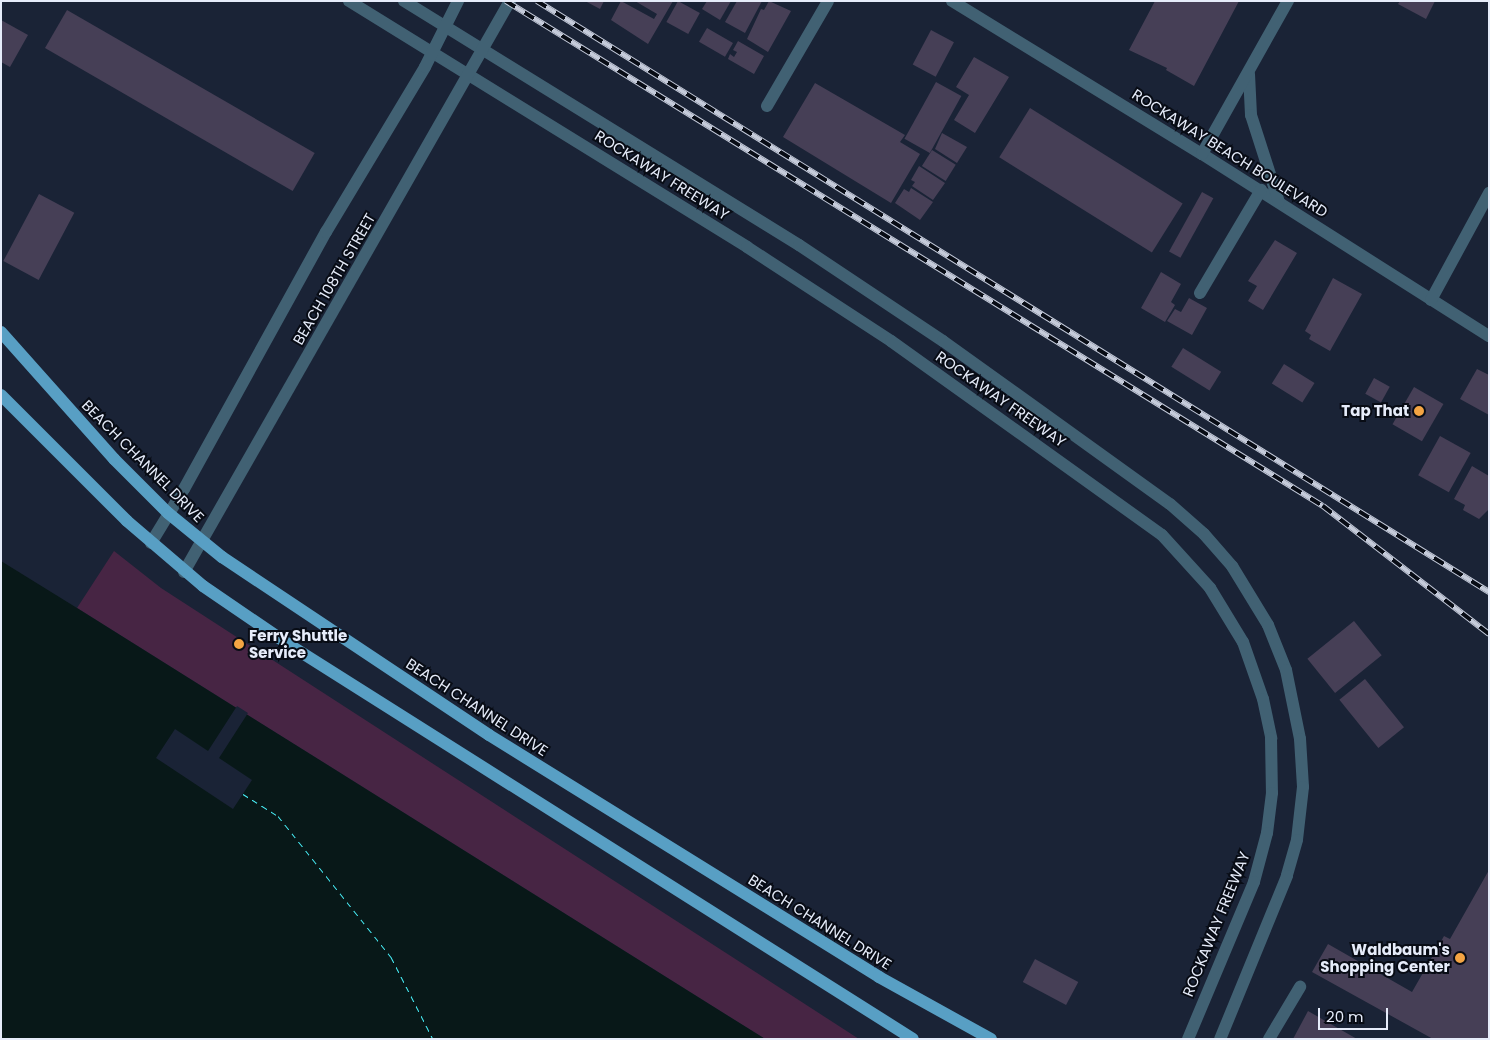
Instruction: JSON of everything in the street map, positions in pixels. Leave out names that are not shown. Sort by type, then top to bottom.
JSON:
[{"type":"main road","name":"BEACH CHANNEL DRIVE","points":[[1,332],[81,424],[168,513],[201,541],[489,735],[879,977],[991,1039]]},
{"type":"main road","points":[[1,395],[150,543],[184,572],[288,644],[913,1039]]},
{"type":"street","name":"ROCKAWAY FREEWAY","points":[[349,1],[755,252],[891,341],[1162,535],[1210,588],[1243,642],[1257,678],[1271,738],[1272,793],[1267,833],[1254,882],[1188,1039]]},
{"type":"street","name":"ROCKAWAY FREEWAY","points":[[404,1],[799,245],[942,341],[1170,504],[1204,534],[1232,566],[1264,618],[1286,670],[1300,739],[1302,787],[1297,840],[1287,876],[1220,1039]]},
{"type":"street","name":"BEACH 108TH STREET","points":[[150,543],[326,232],[432,52],[458,1]]},
{"type":"street","name":"BEACH 108TH STREET","points":[[184,572],[510,1]]},
{"type":"street","points":[[767,106],[828,1]]},
{"type":"street","name":"ROCKAWAY BEACH BOULEVARD","points":[[952,1],[1261,190],[1489,336]]},
{"type":"street","points":[[1202,154],[1249,74],[1288,1]]},
{"type":"street","points":[[1249,74],[1252,114],[1279,202]]},
{"type":"street","points":[[1200,293],[1261,190]]},
{"type":"street","points":[[1431,300],[1489,193]]},
{"type":"street","points":[[1269,1039],[1300,987]]},
{"type":"shaded area","points":[[114,551],[161,588],[859,1039],[765,1039],[77,608]]},
{"type":"shaded area","points":[[1,561],[77,608],[765,1039],[1,1039]]},
{"type":"pier","points":[[237,706],[248,713],[219,758],[252,780],[233,809],[156,758],[175,729],[208,751]]},
{"type":"building","points":[[585,1],[604,1],[600,9]]},
{"type":"building","points":[[621,1],[654,19],[657,14],[635,1],[673,1],[648,44],[611,20]]},
{"type":"building","points":[[678,1],[700,13],[688,34],[666,22]]},
{"type":"building","points":[[707,1],[731,1],[720,20],[702,9]]},
{"type":"building","points":[[737,1],[762,1],[745,33],[725,22]]},
{"type":"building","points":[[769,1],[791,11],[768,52],[747,39],[761,9],[764,10]]},
{"type":"building","points":[[1155,1],[1239,1],[1194,86],[1166,70],[1167,68],[1129,50]]},
{"type":"building","points":[[1400,1],[1435,1],[1426,19],[1398,4]]},
{"type":"building","points":[[67,10],[315,153],[293,191],[45,48]]},
{"type":"building","points":[[1,20],[28,35],[10,67],[1,62]]},
{"type":"building","points":[[707,28],[733,43],[725,57],[699,42]]},
{"type":"building","points":[[931,30],[954,42],[936,77],[913,64]]},
{"type":"building","points":[[738,41],[764,56],[754,74],[728,59],[730,54],[734,57],[737,52],[733,50]]},
{"type":"building","points":[[974,57],[1009,77],[975,133],[954,120],[969,95],[956,87]]},
{"type":"building","points":[[936,82],[961,96],[930,153],[904,139]]},
{"type":"building","points":[[815,83],[905,135],[900,142],[920,154],[891,203],[783,137]]},
{"type":"building","points":[[1030,108],[1183,203],[1152,253],[999,157]]},
{"type":"building","points":[[942,133],[967,147],[957,163],[935,149]]},
{"type":"building","points":[[932,150],[956,165],[946,181],[922,166]]},
{"type":"building","points":[[919,166],[945,183],[933,200],[912,186],[915,182],[911,180]]},
{"type":"building","points":[[911,188],[933,202],[920,220],[895,203],[904,189],[909,192]]},
{"type":"building","points":[[1202,192],[1213,198],[1180,258],[1169,251]]},
{"type":"building","points":[[39,194],[74,213],[39,280],[3,261]]},
{"type":"building","points":[[1275,240],[1297,253],[1263,310],[1248,301],[1257,286],[1248,281]]},
{"type":"building","points":[[1161,272],[1181,284],[1171,302],[1175,305],[1165,322],[1141,308]]},
{"type":"building","points":[[1333,278],[1362,294],[1330,351],[1309,339],[1311,335],[1305,331]]},
{"type":"building","points":[[1189,298],[1207,308],[1192,335],[1167,321],[1175,309],[1181,312]]},
{"type":"building","points":[[1183,348],[1221,372],[1210,391],[1171,367]]},
{"type":"building","points":[[1284,364],[1315,383],[1302,403],[1272,384]]},
{"type":"building","points":[[1477,369],[1489,375],[1489,415],[1460,399]]},
{"type":"building","points":[[1374,378],[1390,387],[1381,402],[1365,394]]},
{"type":"building","points":[[1414,387],[1443,404],[1422,441],[1392,424]]},
{"type":"building","points":[[1440,436],[1471,453],[1449,492],[1418,475]]},
{"type":"building","points":[[1472,466],[1489,476],[1489,509],[1479,519],[1463,510],[1465,505],[1454,499]]},
{"type":"building","points":[[1354,621],[1382,655],[1335,693],[1307,659]]},
{"type":"building","points":[[1365,679],[1404,727],[1378,748],[1339,700]]},
{"type":"building","name":"Waldbaum's Shopping Center","points":[[1489,870],[1489,1039],[1433,1039],[1312,972],[1328,944],[1412,992],[1444,936],[1450,939]]},
{"type":"building","points":[[1035,959],[1078,982],[1066,1005],[1023,982]]},
{"type":"building","points":[[1308,1011],[1357,1039],[1293,1039]]},
{"type":"ferry route","points":[[243,794],[278,816],[391,957],[433,1039]]},
{"type":"railway","points":[[506,1],[1323,506],[1489,634]]},
{"type":"railway","points":[[537,1],[1489,592]]},
{"type":"place","name":"Tap That","points":[[1419,411]]},
{"type":"place","name":"Ferry Shuttle Service","points":[[239,644]]},
{"type":"place","name":"Waldbaum's Shopping Center","points":[[1460,958]]}]
